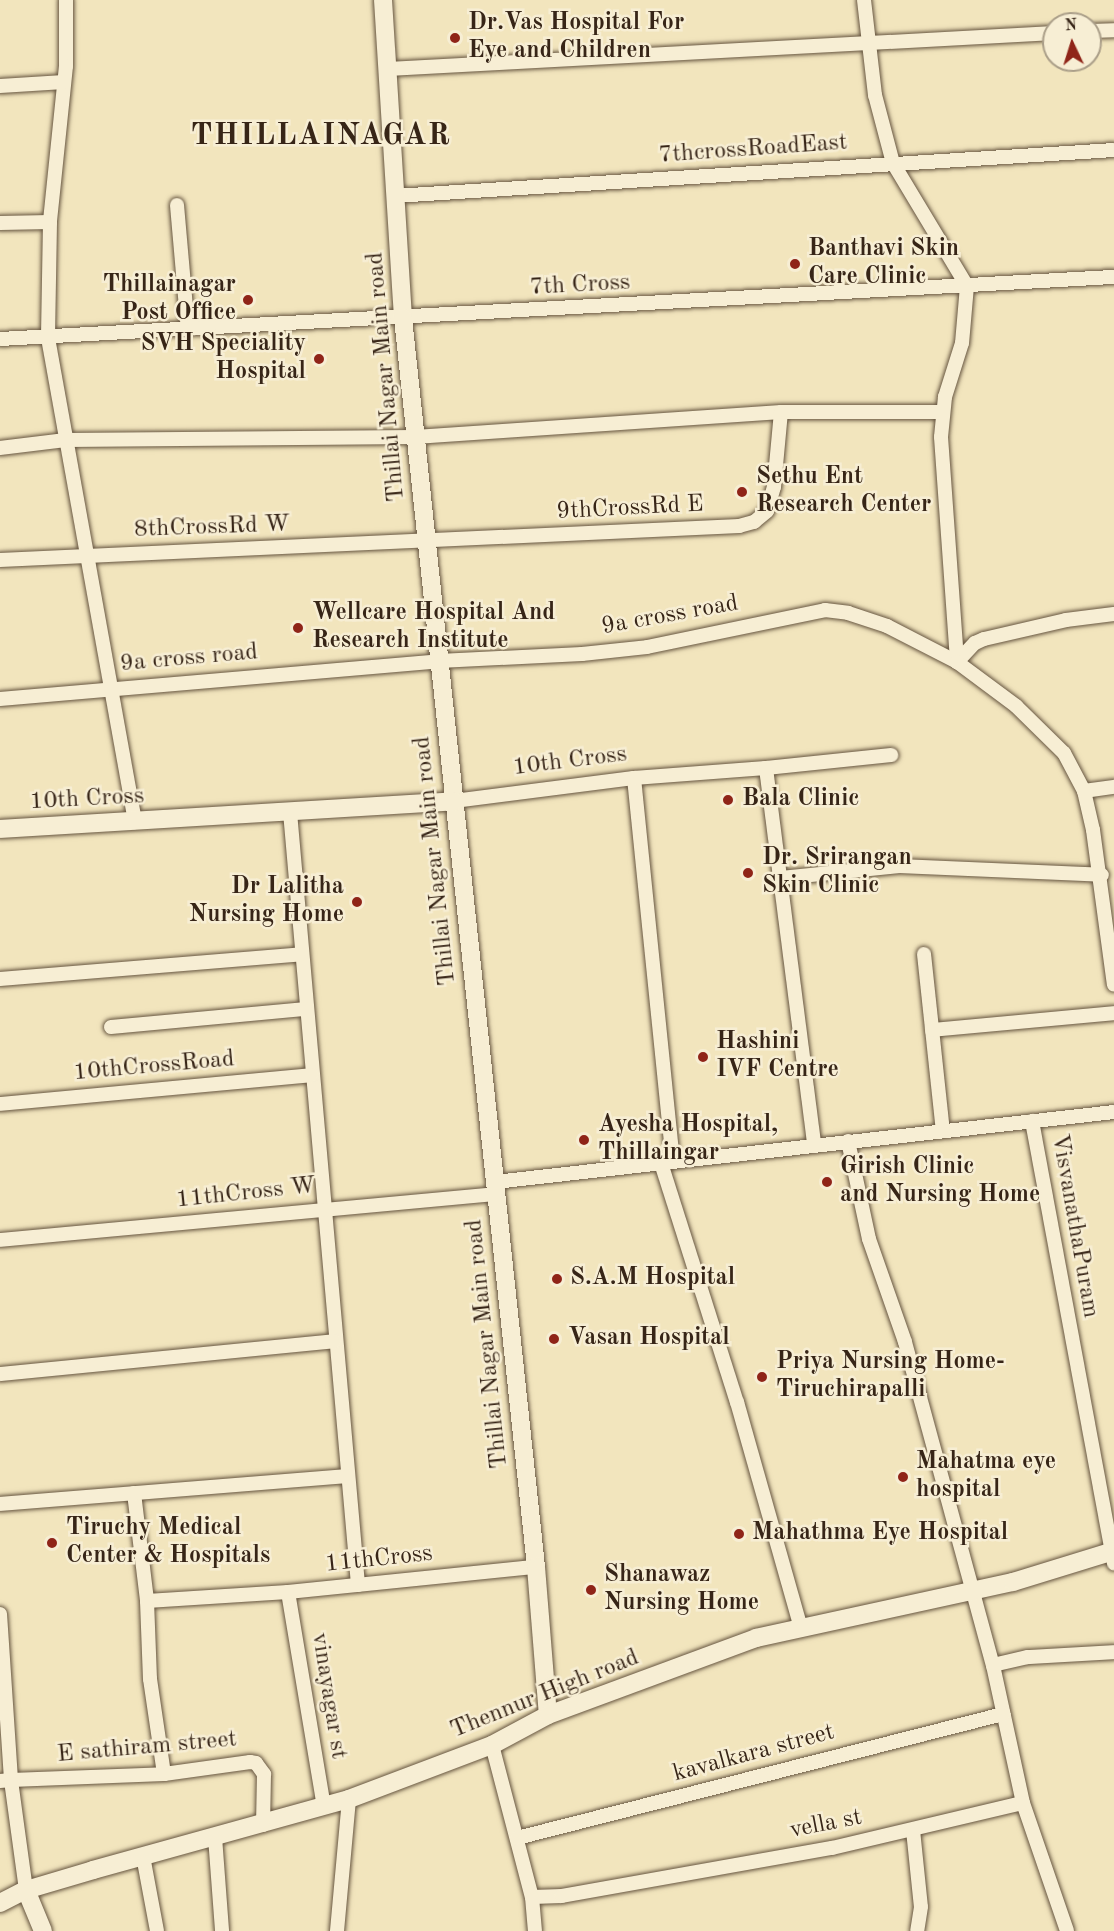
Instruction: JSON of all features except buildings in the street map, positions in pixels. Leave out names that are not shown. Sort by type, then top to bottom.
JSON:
[{"type":"street","points":[[66,0],[64,82],[50,222],[48,338],[135,822]]},
{"type":"street","name":"Thillai Nagar Main road","points":[[383,0],[403,318],[536,1567],[548,1715]]},
{"type":"street","points":[[864,0],[875,95],[893,163],[967,286],[962,343],[943,412],[942,485],[957,662]]},
{"type":"street","points":[[388,69],[1042,34]]},
{"type":"street","points":[[0,86],[64,82]]},
{"type":"street","name":"7thcrossRoadEast","points":[[395,196],[1114,150]]},
{"type":"street","points":[[177,205],[188,330]]},
{"type":"street","points":[[0,223],[50,222]]},
{"type":"street","name":"7th Cross","points":[[0,339],[1114,277]]},
{"type":"street","points":[[0,448],[66,440],[416,437],[781,412],[943,412]]},
{"type":"street","name":"9thCrossRd E","points":[[426,542],[754,522],[767,511],[774,487],[781,412]]},
{"type":"street","name":"8thCrossRd W","points":[[0,560],[426,542]]},
{"type":"street","name":"9a cross road","points":[[0,699],[439,661],[582,654],[648,646],[825,610],[887,626],[957,662],[1016,706],[1051,739],[1072,765],[1084,791],[1102,875],[1114,985]]},
{"type":"street","points":[[957,662],[975,643],[991,637],[1065,620],[1114,614]]},
{"type":"street","name":"10th Cross","points":[[0,830],[454,801],[634,778],[766,768],[891,755]]},
{"type":"street","points":[[766,768],[814,1145]]},
{"type":"street","points":[[634,778],[667,1162],[801,1628]]},
{"type":"street","points":[[1084,791],[1114,787]]},
{"type":"street","points":[[290,812],[334,1341],[358,1585]]},
{"type":"street","points":[[781,878],[899,866],[1102,875]]},
{"type":"street","points":[[0,979],[302,954]]},
{"type":"street","points":[[924,954],[943,1131]]},
{"type":"street","points":[[111,1027],[306,1010]]},
{"type":"street","points":[[932,1030],[1114,1013]]},
{"type":"street","name":"10thCrossRoad","points":[[0,1104],[312,1074]]},
{"type":"street","name":"11thCross W","points":[[0,1240],[323,1209],[495,1188],[667,1162],[1114,1112]]},
{"type":"street","name":"VisvanathaPuram","points":[[1032,1121],[1113,1555]]},
{"type":"street","points":[[848,1141],[869,1239],[905,1342],[974,1591],[993,1665],[1023,1803],[1067,1931]]},
{"type":"street","points":[[0,1374],[334,1341]]},
{"type":"street","points":[[0,1504],[347,1476]]},
{"type":"street","points":[[134,1493],[147,1601],[150,1679],[164,1774]]},
{"type":"street","name":"Thennur High road","points":[[0,1903],[26,1890],[349,1799],[492,1745],[548,1715],[756,1638],[974,1591],[1113,1555]]},
{"type":"street","name":"11thCross","points":[[147,1601],[288,1592],[536,1567]]},
{"type":"street","name":"vinayagar st","points":[[288,1592],[324,1807]]},
{"type":"street","points":[[0,1614],[5,1780],[26,1890],[43,1931]]},
{"type":"street","points":[[993,1665],[1028,1657],[1114,1652]]},
{"type":"street","name":"kavalkara street","points":[[517,1838],[1003,1714]]},
{"type":"street","points":[[492,1745],[532,1897],[535,1931]]},
{"type":"street","name":"E sathiram street","points":[[5,1780],[164,1774],[256,1763],[264,1774],[263,1825]]},
{"type":"street","points":[[336,1931],[349,1799]]},
{"type":"street","name":"vella st","points":[[532,1897],[562,1896],[913,1830],[1023,1803]]},
{"type":"street","points":[[913,1830],[921,1907],[917,1931]]},
{"type":"street","points":[[215,1837],[222,1931]]},
{"type":"street","points":[[143,1856],[157,1931]]},
{"type":"place","name":"Dr.Vas Hospital For Eye and Children","points":[[455,38]]},
{"type":"place","name":"Banthavi Skin Care Clinic","points":[[795,264]]},
{"type":"place","name":"Thillainagar Post Office","points":[[248,300]]},
{"type":"place","name":"SVH Speciality Hospital","points":[[319,359]]},
{"type":"place","name":"Sethu Ent Research Center","points":[[742,492]]},
{"type":"place","name":"Wellcare Hospital And Research Institute","points":[[298,628]]},
{"type":"place","name":"Bala Clinic","points":[[728,800]]},
{"type":"place","name":"Dr. Srirangan Skin Clinic","points":[[748,873]]},
{"type":"place","name":"Dr Lalitha Nursing Home","points":[[357,902]]},
{"type":"place","name":"Hashini IVF Centre","points":[[703,1057]]},
{"type":"place","name":"Ayesha Hospital, Thillaingar","points":[[584,1140]]},
{"type":"place","name":"Girish Clinic and Nursing Home","points":[[827,1182]]},
{"type":"place","name":"S.A.M Hospital","points":[[557,1279]]},
{"type":"place","name":"Vasan Hospital","points":[[554,1339]]},
{"type":"place","name":"Priya Nursing Home- Tiruchirapalli","points":[[762,1377]]},
{"type":"place","name":"Mahatma eye hospital","points":[[903,1477]]},
{"type":"place","name":"Mahathma Eye Hospital","points":[[739,1534]]},
{"type":"place","name":"Tiruchy Medical Center & Hospitals","points":[[52,1543]]},
{"type":"place","name":"Shanawaz Nursing Home","points":[[591,1590]]},
{"type":"district","name":"THILLAINAGAR","points":[[321,136]]}]
